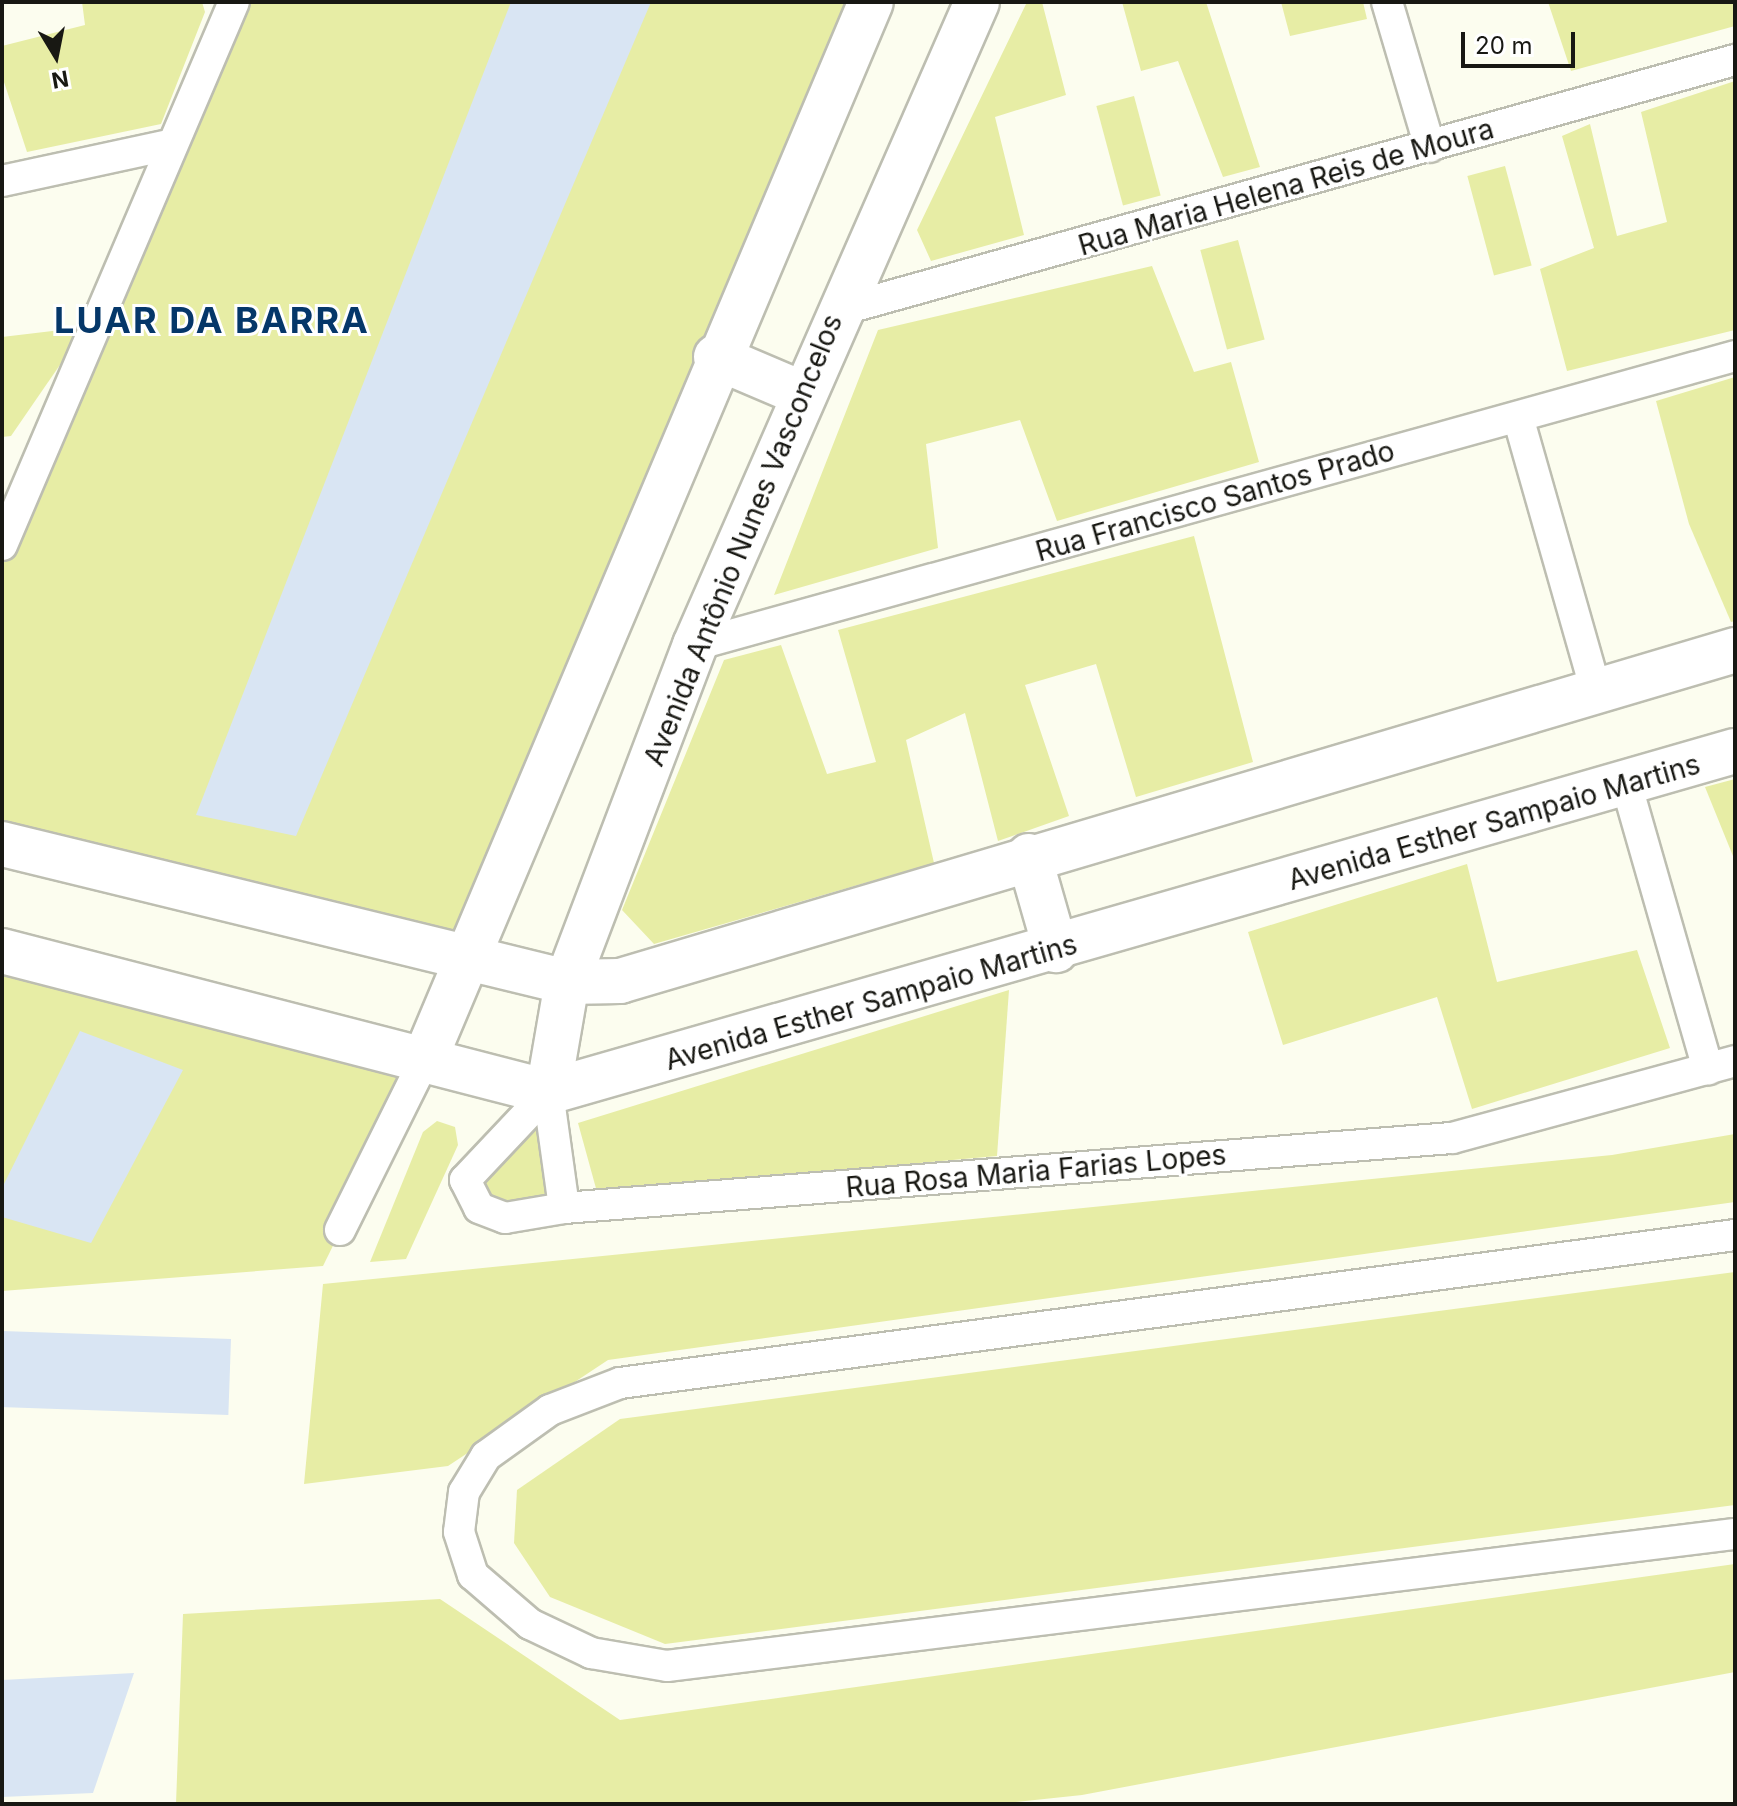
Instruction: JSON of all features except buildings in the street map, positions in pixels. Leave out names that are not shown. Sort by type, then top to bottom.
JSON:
[{"type":"street","points":[[2,545],[16,480],[234,2]]},
{"type":"street","points":[[340,1230],[424,1061],[470,959],[716,357],[871,2]]},
{"type":"street","name":"Avenida Antônio Nunes Vasconcelos","points":[[548,1092],[567,982],[695,645],[801,393],[977,2]]},
{"type":"street","points":[[1387,2],[1430,147]]},
{"type":"street","name":"Rua Maria Helena Reis de Moura","points":[[837,311],[1735,60]]},
{"type":"street","points":[[2,181],[169,145]]},
{"type":"street","name":"Rua Francisco Santos Prado","points":[[695,645],[1735,356]]},
{"type":"street","points":[[716,357],[801,393]]},
{"type":"street","points":[[1518,417],[1596,690]]},
{"type":"street","points":[[2,844],[567,982],[620,981],[1029,856],[1735,650]]},
{"type":"street","name":"Avenida Esther Sampaio Martins","points":[[2,951],[548,1092],[1056,950],[1735,751]]},
{"type":"street","points":[[1626,783],[1722,1065]]},
{"type":"street","points":[[1029,856],[1056,950]]},
{"type":"street","name":"Rua Rosa Maria Farias Lopes","points":[[548,1092],[465,1180],[479,1208],[505,1218],[564,1208],[1452,1138],[1722,1065]]},
{"type":"street","points":[[548,1092],[564,1208]]},
{"type":"street","points":[[1735,1235],[620,1383],[550,1410],[486,1456],[464,1492],[459,1532],[473,1575],[530,1624],[591,1653],[667,1666],[1735,1534]]},
{"type":"green space","points":[[82,2],[202,2],[205,12],[161,124],[27,152],[2,76],[2,46],[85,25]]},
{"type":"green space","points":[[234,2],[877,2],[470,959],[2,844],[2,545]]},
{"type":"green space","points":[[1027,2],[1042,2],[1066,95],[995,117],[1024,235],[931,261],[917,230]]},
{"type":"green space","points":[[1122,2],[1206,2],[1260,167],[1223,177],[1178,61],[1141,71]]},
{"type":"green space","points":[[1281,2],[1363,2],[1367,19],[1290,36]]},
{"type":"green space","points":[[1548,2],[1735,2],[1735,26],[1571,71]]},
{"type":"green space","points":[[1735,81],[1735,330],[1567,371],[1540,269],[1594,248],[1562,136],[1590,124],[1617,236],[1667,222],[1641,112]]},
{"type":"green space","points":[[1134,96],[1161,195],[1123,206],[1096,106]]},
{"type":"green space","points":[[1505,166],[1532,265],[1494,276],[1467,176]]},
{"type":"green space","points":[[1238,240],[1265,339],[1227,350],[1200,250]]},
{"type":"green space","points":[[1152,266],[1194,372],[1231,362],[1259,462],[1057,521],[1020,420],[926,444],[938,548],[774,595],[878,330]]},
{"type":"green space","points":[[86,327],[11,436],[2,437],[2,337]]},
{"type":"green space","points":[[1735,377],[1735,621],[1731,622],[1689,524],[1656,401]]},
{"type":"green space","points":[[1194,536],[1253,762],[1136,797],[1096,664],[1025,685],[1069,816],[998,841],[965,713],[906,740],[934,863],[654,944],[622,910],[724,660],[781,645],[827,774],[876,762],[838,630]]},
{"type":"green space","points":[[1735,779],[1735,861],[1705,787]]},
{"type":"green space","points":[[1467,864],[1497,982],[1637,950],[1670,1048],[1472,1109],[1437,997],[1283,1045],[1248,932]]},
{"type":"green space","points":[[2,951],[424,1061],[323,1266],[2,1291]]},
{"type":"green space","points":[[1009,990],[997,1156],[597,1192],[578,1123]]},
{"type":"green space","points":[[548,1092],[563,1189],[505,1218],[465,1180]]},
{"type":"green space","points":[[437,1121],[455,1127],[458,1145],[406,1259],[370,1262],[423,1132]]},
{"type":"green space","points":[[1735,1134],[1735,1202],[608,1360],[448,1466],[304,1484],[323,1284],[1612,1155]]},
{"type":"green space","points":[[1735,1272],[1735,1505],[665,1644],[550,1597],[514,1543],[517,1490],[620,1419]]},
{"type":"green space","points":[[1735,1564],[1735,1672],[1082,1795],[998,1804],[176,1804],[183,1614],[440,1599],[620,1720]]},
{"type":"water","points":[[511,2],[651,2],[296,836],[196,815]]},
{"type":"water","points":[[80,1031],[183,1070],[91,1243],[2,1217],[2,1188]]},
{"type":"water","points":[[2,1331],[231,1339],[228,1415],[2,1407]]},
{"type":"water","points":[[134,1673],[93,1793],[2,1797],[2,1680]]},
{"type":"district","name":"LUAR DA BARRA","points":[[212,321]]}]
